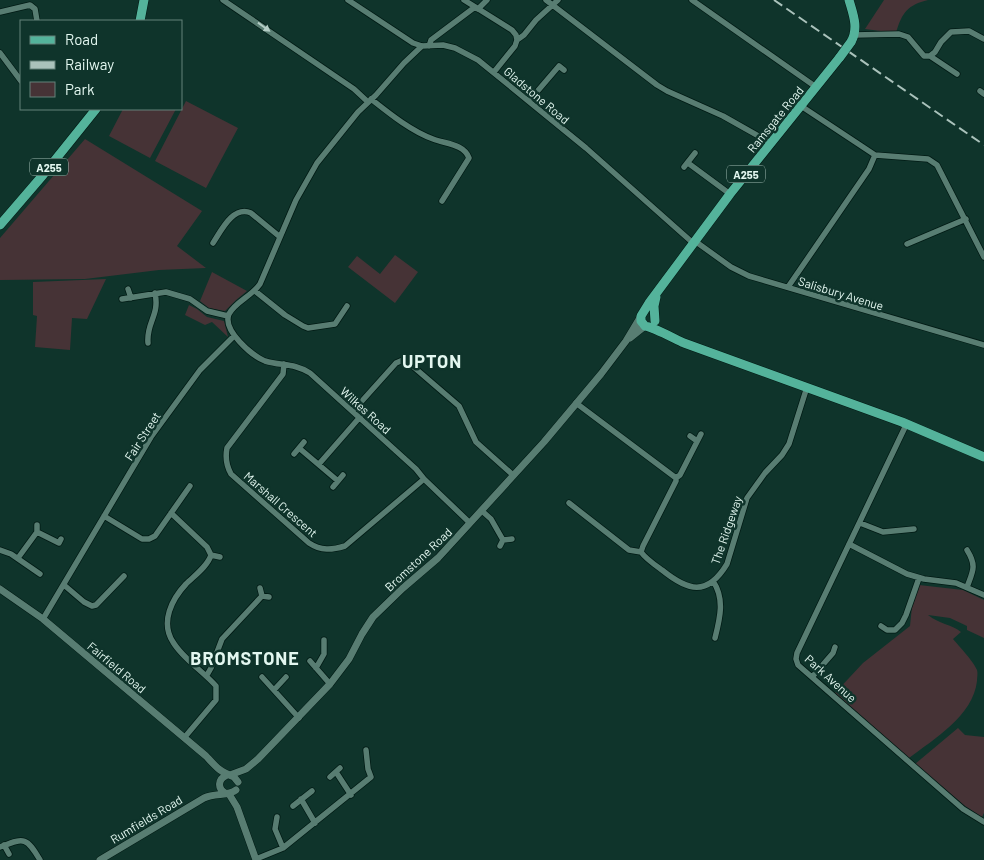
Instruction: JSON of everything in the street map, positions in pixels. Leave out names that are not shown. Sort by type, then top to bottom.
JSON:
[{"type":"main road","points":[[140,20],[144,0]]},
{"type":"main road","points":[[849,0],[855,23],[853,38]]},
{"type":"main road","name":"Ramsgate Road","points":[[643,315],[649,303],[696,243],[730,194],[802,106],[853,38]]},
{"type":"main road","name":"A255","points":[[0,224],[95,110]]},
{"type":"main road","points":[[651,322],[656,294]]},
{"type":"main road","points":[[651,322],[641,321],[643,315],[651,313],[651,322],[659,332],[907,423],[984,457]]},
{"type":"street","points":[[223,0],[392,115],[432,139],[462,148],[467,152],[469,158],[442,201]]},
{"type":"street","name":"Gladstone Road","points":[[348,0],[413,43],[422,46],[443,45],[455,48],[478,60],[586,148],[696,243]]},
{"type":"street","points":[[464,0],[512,30],[516,35],[515,46],[494,72]]},
{"type":"street","points":[[430,46],[431,40],[487,0]]},
{"type":"street","points":[[546,0],[657,85],[723,116],[771,143]]},
{"type":"street","points":[[517,40],[558,0]]},
{"type":"street","points":[[692,0],[816,87]]},
{"type":"street","points":[[0,12],[30,5],[35,9],[37,20]]},
{"type":"street","points":[[930,56],[951,32],[969,32],[984,39]]},
{"type":"street","points":[[853,38],[899,34],[908,37],[924,56],[930,56],[957,74]]},
{"type":"street","points":[[234,336],[228,324],[228,316],[260,284],[296,200],[318,163],[358,112],[404,62],[422,46]]},
{"type":"street","points":[[0,53],[20,80]]},
{"type":"street","points":[[529,101],[559,66],[564,70]]},
{"type":"street","points":[[802,106],[866,151],[875,155],[928,159],[937,164],[984,257]]},
{"type":"street","points":[[695,153],[686,165],[730,194]]},
{"type":"street","points":[[788,287],[868,169],[875,155]]},
{"type":"street","points":[[214,238],[231,218],[237,213],[246,210],[279,236]]},
{"type":"street","points":[[907,244],[966,219]]},
{"type":"street","name":"Salisbury Avenue","points":[[696,243],[749,276],[984,345]]},
{"type":"street","points":[[128,289],[131,298]]},
{"type":"street","points":[[255,291],[308,328],[337,326],[347,306]]},
{"type":"street","points":[[122,299],[166,292],[177,294],[190,300],[207,311],[228,316]]},
{"type":"street","points":[[148,343],[149,327],[156,310],[155,294]]},
{"type":"street","name":"Bromstone Road","points":[[238,782],[246,769],[258,759],[330,684],[349,659],[362,634],[374,617],[403,588],[438,558],[576,403],[626,341],[643,315]]},
{"type":"street","name":"Bromstone Road","points":[[626,341],[651,322]]},
{"type":"street","name":"Wilkes Road","points":[[234,336],[263,360],[298,366],[310,373],[416,469],[470,523]]},
{"type":"street","name":"Fair Street","points":[[43,619],[151,437],[200,370],[234,336]]},
{"type":"street","points":[[353,411],[396,362],[403,360],[409,363],[458,406],[476,442],[513,475]]},
{"type":"street","name":"Marshall Crescent","points":[[284,364],[283,374],[227,448],[225,455],[231,474],[310,543],[324,549],[335,549],[345,546],[424,479]]},
{"type":"street","name":"The Ridgeway","points":[[569,503],[577,505],[629,550],[641,552],[679,583],[700,587],[713,580],[722,572],[727,564],[747,498],[765,472],[782,455],[789,444],[807,387]]},
{"type":"street","points":[[576,403],[676,478]]},
{"type":"street","points":[[319,464],[360,417]]},
{"type":"street","name":"Park Avenue","points":[[907,423],[797,653],[796,659],[798,665],[813,676],[963,809],[984,822]]},
{"type":"street","points":[[641,552],[676,478],[680,475],[701,434]]},
{"type":"street","points":[[690,436],[697,441]]},
{"type":"street","points":[[294,454],[304,442]]},
{"type":"street","points":[[299,448],[338,481]]},
{"type":"street","points":[[333,487],[343,475]]},
{"type":"street","points":[[104,516],[142,539],[149,539],[155,536],[190,486]]},
{"type":"street","points":[[482,510],[491,518],[504,540]]},
{"type":"street","points":[[171,513],[207,547],[211,555]]},
{"type":"street","points":[[860,523],[883,532],[914,530]]},
{"type":"street","points":[[18,558],[37,532],[37,525]]},
{"type":"street","points":[[37,532],[59,544],[61,539]]},
{"type":"street","points":[[500,546],[504,540],[512,539]]},
{"type":"street","points":[[849,544],[907,574],[919,578],[956,583],[984,595]]},
{"type":"street","points":[[0,550],[18,558],[40,574]]},
{"type":"street","points":[[967,550],[974,566],[967,588]]},
{"type":"street","points":[[211,555],[220,557]]},
{"type":"street","points":[[184,738],[216,700],[216,686],[172,641],[168,630],[168,616],[171,603],[180,590],[207,562],[211,555]]},
{"type":"street","points":[[64,585],[84,602],[92,606],[114,591],[124,576]]},
{"type":"street","points":[[881,626],[886,633],[895,630],[902,623],[919,578]]},
{"type":"street","points":[[713,580],[719,596],[721,609],[715,638]]},
{"type":"street","points":[[260,588],[262,596]]},
{"type":"street","name":"Fairfield Road","points":[[0,590],[43,619],[206,756],[215,766],[228,775]]},
{"type":"street","points":[[207,675],[212,668],[222,639],[262,596]]},
{"type":"street","points":[[262,596],[269,597]]},
{"type":"street","points":[[316,668],[324,654],[324,640]]},
{"type":"street","points":[[813,676],[834,652]]},
{"type":"street","points":[[310,661],[330,684]]},
{"type":"street","points":[[262,677],[298,718]]},
{"type":"street","points":[[274,690],[286,677]]},
{"type":"street","points":[[230,793],[256,860],[283,848],[371,777],[366,750]]},
{"type":"street","name":"Fairfield Road","points":[[215,766],[219,782]]},
{"type":"street","name":"Bromstone Road","points":[[228,775],[246,769]]},
{"type":"street","points":[[330,777],[338,770],[351,794]]},
{"type":"street","points":[[228,775],[234,777],[238,782],[230,793],[220,790],[219,782],[228,775]]},
{"type":"street","name":"Rumfields Road","points":[[204,798],[219,782]]},
{"type":"street","points":[[293,806],[312,791]]},
{"type":"street","name":"Rumfields Road","points":[[100,860],[204,798],[213,794],[230,793]]},
{"type":"street","points":[[301,800],[315,823]]},
{"type":"street","points":[[277,817],[275,829],[283,848]]},
{"type":"street","points":[[9,854],[2,846],[19,840],[25,841],[31,846],[40,860]]},
{"type":"green space","points":[[884,0],[928,0],[915,4],[907,10],[896,33],[865,29]]},
{"type":"green space","points":[[186,101],[238,128],[206,188],[155,161]]},
{"type":"green space","points":[[122,110],[175,110],[150,158],[109,136]]},
{"type":"green space","points":[[85,139],[202,211],[177,246],[206,268],[159,270],[85,279],[0,280],[0,238]]},
{"type":"green space","points":[[395,255],[418,272],[395,303],[348,267],[357,256],[380,274]]},
{"type":"green space","points":[[212,272],[247,291],[225,311],[209,308],[200,301]]},
{"type":"green space","points":[[106,279],[87,319],[72,318],[70,350],[35,347],[37,316],[33,315],[33,282]]},
{"type":"green space","points":[[189,305],[207,317],[224,321],[228,337],[212,322],[205,325],[185,315]]},
{"type":"green space","points":[[919,585],[963,590],[984,600],[984,638],[967,630],[967,626],[950,618],[928,615],[961,632],[953,639],[975,667],[977,681],[974,694],[960,716],[951,726],[909,758],[835,693],[863,663],[910,626],[912,606]]},
{"type":"green space","points":[[958,728],[965,735],[984,737],[984,813],[982,817],[965,806],[915,764]]},
{"type":"railway","points":[[774,0],[984,145]]},
{"type":"district","name":"UPTON","points":[[432,361]]},
{"type":"district","name":"BROMSTONE","points":[[245,658]]}]
